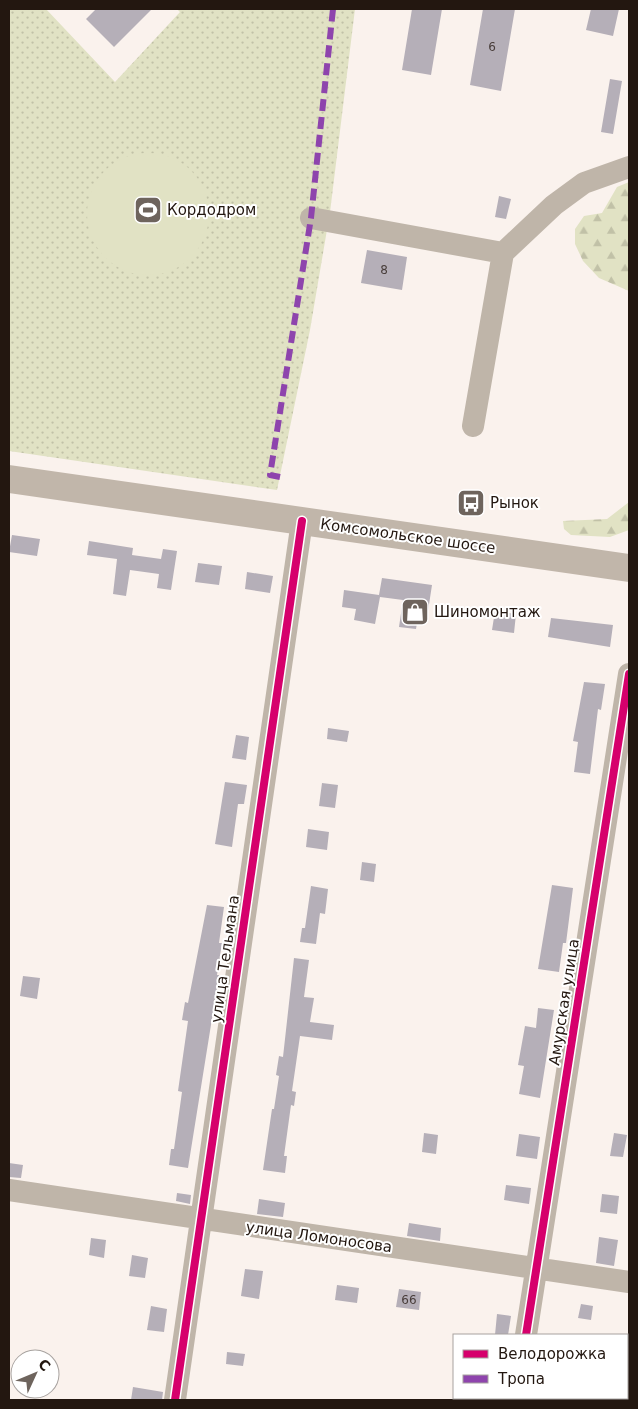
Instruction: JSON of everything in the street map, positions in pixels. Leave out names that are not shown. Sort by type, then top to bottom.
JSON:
[{"type":"main road","name":"Комсомольское шоссе","points":[[9,478],[629,568]]},
{"type":"street","points":[[473,426],[503,253],[554,205],[584,183],[629,167]]},
{"type":"street","points":[[311,218],[503,253]]},
{"type":"street","name":"улица Тельмана","points":[[175,1400],[302,521]]},
{"type":"street","name":"Амурская улица","points":[[526,1334],[629,674]]},
{"type":"street","name":"улица Ломоносова","points":[[9,1190],[629,1282]]},
{"type":"green space","points":[[9,9],[46,9],[115,82],[180,12],[177,9],[355,9],[330,212],[310,330],[277,490],[9,451]]},
{"type":"green space","name":"Кордодром","points":[[148,153],[160,154],[171,158],[191,171],[204,191],[208,202],[208,226],[204,237],[191,257],[171,270],[160,274],[148,275],[136,274],[125,270],[105,257],[92,237],[88,226],[87,214],[88,202],[92,191],[105,171],[125,158],[136,154]]},
{"type":"green space","points":[[629,182],[629,291],[599,278],[583,261],[575,244],[575,229],[584,216],[602,213],[617,187]]},
{"type":"green space","points":[[629,502],[629,530],[610,537],[571,535],[564,529],[563,521],[607,519]]},
{"type":"building","points":[[96,9],[152,9],[114,47],[86,19]]},
{"type":"building","points":[[412,9],[442,9],[431,75],[402,70]]},
{"type":"building","points":[[483,9],[515,9],[501,91],[470,85]]},
{"type":"building","points":[[591,9],[619,9],[613,36],[586,30]]},
{"type":"building","points":[[610,79],[622,81],[613,134],[601,132]]},
{"type":"building","points":[[499,196],[511,199],[506,219],[495,217]]},
{"type":"building","points":[[367,250],[407,257],[402,290],[361,283]]},
{"type":"building","points":[[12,535],[40,539],[37,556],[9,552]]},
{"type":"building","points":[[89,541],[133,548],[132,555],[161,559],[163,549],[177,551],[171,590],[157,588],[159,574],[130,570],[126,596],[113,594],[117,559],[87,555]]},
{"type":"building","points":[[198,563],[222,566],[219,585],[195,582]]},
{"type":"building","points":[[247,572],[273,576],[270,593],[245,589]]},
{"type":"building","points":[[382,578],[432,585],[426,624],[417,623],[416,629],[399,627],[403,600],[380,597],[375,624],[354,620],[356,609],[342,607],[344,590],[379,595]]},
{"type":"building","points":[[495,611],[516,614],[514,633],[492,630]]},
{"type":"building","points":[[551,618],[613,625],[610,647],[548,637]]},
{"type":"building","points":[[584,682],[605,684],[601,710],[598,709],[590,774],[574,772],[578,742],[573,741]]},
{"type":"building","points":[[328,728],[349,731],[347,742],[327,739]]},
{"type":"building","points":[[236,735],[249,737],[246,760],[232,758]]},
{"type":"building","points":[[225,782],[247,785],[244,804],[238,804],[232,847],[215,844]]},
{"type":"building","points":[[322,783],[338,785],[335,808],[319,806]]},
{"type":"building","points":[[308,829],[329,832],[327,850],[306,847]]},
{"type":"building","points":[[362,862],[376,864],[374,882],[360,880]]},
{"type":"building","points":[[552,885],[573,888],[566,943],[563,943],[559,972],[538,969]]},
{"type":"building","points":[[311,886],[328,889],[325,914],[320,913],[316,944],[300,942],[302,928],[305,928]]},
{"type":"building","points":[[207,905],[224,907],[219,943],[222,943],[217,975],[219,975],[188,1168],[169,1165],[171,1149],[174,1149],[182,1092],[178,1091],[188,1021],[182,1020],[185,1002],[188,1003]]},
{"type":"building","points":[[294,958],[309,960],[304,997],[314,998],[310,1022],[334,1025],[332,1040],[300,1036],[292,1091],[296,1092],[294,1106],[291,1105],[284,1156],[287,1156],[285,1173],[263,1170],[279,1076],[276,1075],[279,1056],[283,1057]]},
{"type":"building","points":[[23,976],[40,978],[37,999],[20,996]]},
{"type":"building","points":[[538,1008],[554,1010],[540,1098],[519,1094],[524,1066],[518,1065],[525,1026],[536,1028]]},
{"type":"building","points":[[424,1133],[438,1135],[436,1154],[422,1152]]},
{"type":"building","points":[[614,1133],[627,1135],[623,1157],[610,1156]]},
{"type":"building","points":[[519,1134],[540,1137],[537,1159],[516,1156]]},
{"type":"building","points":[[9,1163],[23,1165],[21,1178],[9,1177]]},
{"type":"building","points":[[506,1185],[531,1188],[529,1204],[504,1200]]},
{"type":"building","points":[[177,1193],[191,1195],[190,1204],[176,1201]]},
{"type":"building","points":[[602,1194],[619,1196],[617,1214],[600,1212]]},
{"type":"building","points":[[259,1199],[285,1203],[283,1217],[257,1214]]},
{"type":"building","points":[[409,1223],[441,1228],[440,1241],[407,1236]]},
{"type":"building","points":[[599,1237],[618,1240],[614,1266],[596,1263]]},
{"type":"building","points":[[91,1238],[106,1240],[104,1258],[89,1255]]},
{"type":"building","points":[[132,1255],[148,1258],[145,1278],[129,1276]]},
{"type":"building","points":[[245,1269],[263,1271],[259,1299],[241,1296]]},
{"type":"building","points":[[337,1285],[359,1288],[357,1303],[335,1300]]},
{"type":"building","points":[[399,1289],[421,1292],[419,1310],[396,1307]]},
{"type":"building","points":[[581,1304],[593,1306],[591,1320],[578,1318]]},
{"type":"building","points":[[151,1306],[167,1309],[164,1332],[147,1330]]},
{"type":"building","points":[[497,1314],[511,1316],[508,1334],[495,1334]]},
{"type":"building","points":[[227,1352],[245,1354],[243,1366],[226,1364]]},
{"type":"building","points":[[133,1387],[163,1392],[162,1400],[131,1400]]},
{"type":"marked path","points":[[280,477],[270,475],[311,218],[333,9]]},
{"type":"cycle path","points":[[175,1400],[302,521]]},
{"type":"cycle path","points":[[526,1334],[629,674]]},
{"type":"place","name":"Кордодром","points":[[148,210]]},
{"type":"place","name":"Рынок","points":[[471,503]]},
{"type":"place","name":"Шиномонтаж","points":[[415,612]]}]
